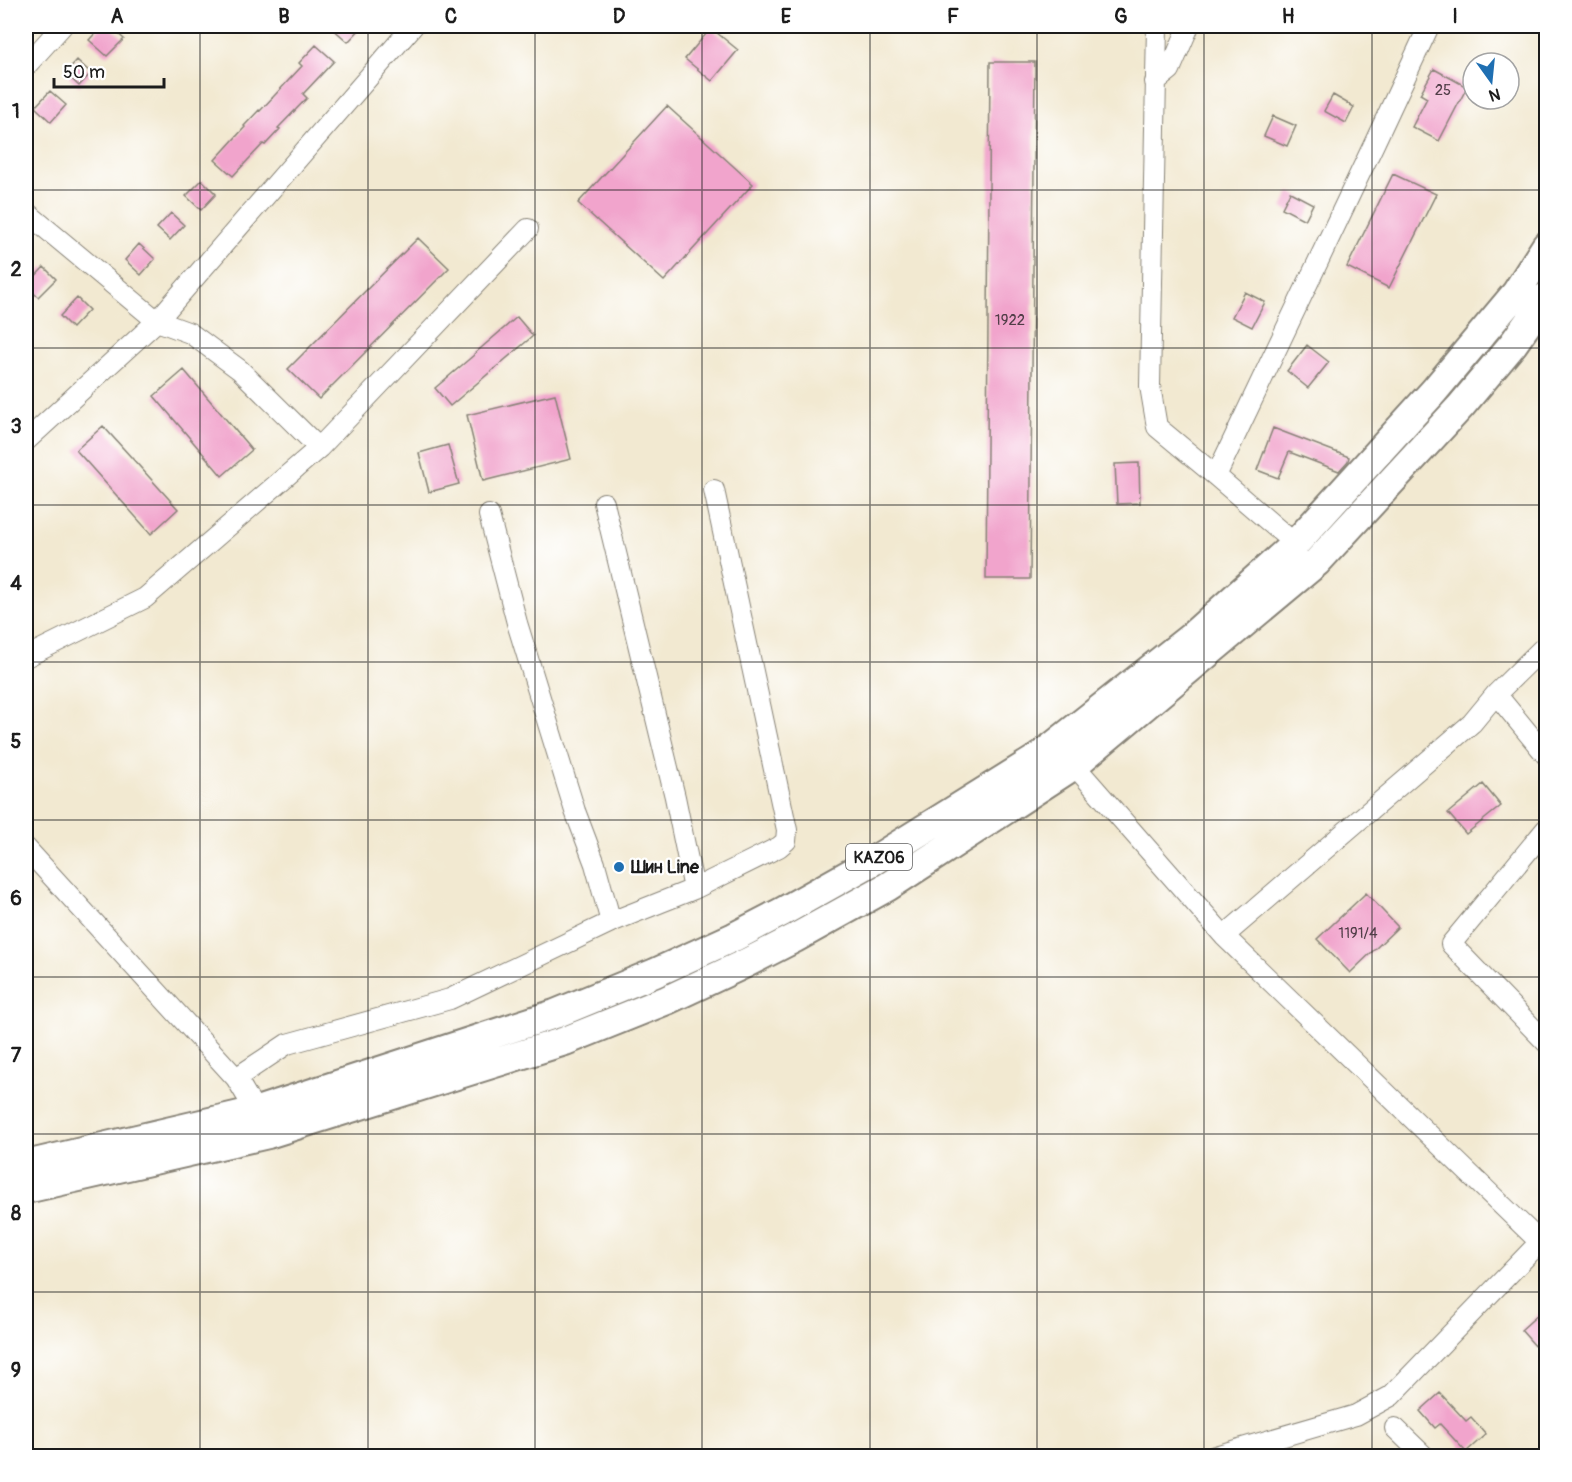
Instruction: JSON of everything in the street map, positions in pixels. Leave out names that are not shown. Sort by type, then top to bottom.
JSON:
[{"type":"highway","name":"KАZ06","points":[[26,1165],[262,1123],[555,1014],[655,973],[734,937],[873,861],[1038,758],[1191,637],[1294,544],[1434,391],[1516,293],[1546,246]]},
{"type":"highway","name":"KАZ06","points":[[26,1189],[566,1041],[667,1000],[746,963],[887,887],[1074,765],[1317,562],[1461,406],[1513,344],[1546,297]]},
{"type":"street","points":[[26,66],[62,26]]},
{"type":"street","points":[[26,441],[157,321],[413,26]]},
{"type":"street","points":[[1157,26],[1150,386],[1157,427],[1294,544]]},
{"type":"street","points":[[1155,82],[1170,70],[1189,26]]},
{"type":"street","points":[[1216,476],[1429,26]]},
{"type":"street","points":[[26,212],[157,321],[190,333],[240,370],[319,448]]},
{"type":"street","points":[[26,657],[145,598],[319,448],[528,229]]},
{"type":"street","points":[[236,1078],[287,1044],[450,999],[611,922],[694,889],[779,847],[786,841],[787,830],[714,490]]},
{"type":"street","points":[[604,502],[675,797],[694,889]]},
{"type":"street","points":[[489,515],[517,622],[575,811],[595,864],[611,922]]},
{"type":"street","points":[[1224,936],[1472,723],[1496,694],[1546,645]]},
{"type":"street","points":[[1496,694],[1546,755]]},
{"type":"street","points":[[1074,765],[1224,936],[1543,1245],[1391,1396],[1356,1414],[1215,1456]]},
{"type":"street","points":[[1546,829],[1451,944],[1546,1042]]},
{"type":"street","points":[[26,848],[236,1078],[262,1123]]},
{"type":"street","points":[[1395,1428],[1424,1456]]},
{"type":"building","points":[[102,26],[110,26],[124,39],[107,56],[89,40]]},
{"type":"building","points":[[330,26],[363,26],[348,42]]},
{"type":"building","points":[[711,28],[738,50],[712,81],[685,59]]},
{"type":"building","points":[[316,45],[334,61],[303,94],[307,98],[278,128],[280,129],[233,176],[215,160],[244,126],[302,66],[299,63]]},
{"type":"building","points":[[77,60],[91,73],[79,86],[65,73]]},
{"type":"building","points":[[990,62],[1035,62],[1030,579],[986,579]]},
{"type":"building","points":[[1434,69],[1461,84],[1461,99],[1439,141],[1412,127],[1427,98],[1420,94]]},
{"type":"building","points":[[50,91],[66,105],[51,122],[35,107]]},
{"type":"building","points":[[1333,95],[1354,107],[1346,123],[1324,111]]},
{"type":"building","points":[[667,106],[753,184],[664,281],[578,203]]},
{"type":"building","points":[[1273,116],[1296,126],[1287,146],[1264,136]]},
{"type":"building","points":[[1393,174],[1436,194],[1389,288],[1347,267]]},
{"type":"building","points":[[202,180],[216,194],[201,210],[186,196]]},
{"type":"building","points":[[1290,192],[1313,204],[1305,220],[1282,208]]},
{"type":"building","points":[[171,213],[184,225],[170,240],[157,228]]},
{"type":"building","points":[[418,238],[449,268],[319,399],[288,369]]},
{"type":"building","points":[[139,244],[155,259],[141,275],[125,260]]},
{"type":"building","points":[[44,267],[56,279],[38,297],[26,286]]},
{"type":"building","points":[[1245,292],[1265,302],[1252,327],[1232,317]]},
{"type":"building","points":[[77,298],[89,310],[72,328],[60,316]]},
{"type":"building","points":[[517,317],[533,336],[450,406],[435,388]]},
{"type":"building","points":[[1307,345],[1329,362],[1308,388],[1287,371]]},
{"type":"building","points":[[184,370],[252,450],[222,476],[154,396]]},
{"type":"building","points":[[555,394],[571,459],[483,481],[467,415]]},
{"type":"building","points":[[103,426],[178,509],[151,534],[76,450]]},
{"type":"building","points":[[1273,428],[1349,457],[1348,461],[1339,471],[1289,452],[1278,478],[1257,470]]},
{"type":"building","points":[[448,445],[459,484],[429,492],[419,453]]},
{"type":"building","points":[[1139,463],[1140,503],[1117,504],[1115,464]]},
{"type":"building","points":[[1483,784],[1501,806],[1466,834],[1448,813]]},
{"type":"building","points":[[1366,893],[1398,927],[1350,973],[1317,939]]},
{"type":"building","points":[[1541,1312],[1546,1317],[1546,1338],[1536,1347],[1521,1330]]},
{"type":"building","points":[[1440,1393],[1466,1421],[1471,1417],[1486,1434],[1466,1452],[1440,1424],[1435,1428],[1420,1411]]},
{"type":"place","name":"Шин Line","points":[[619,867]]}]
